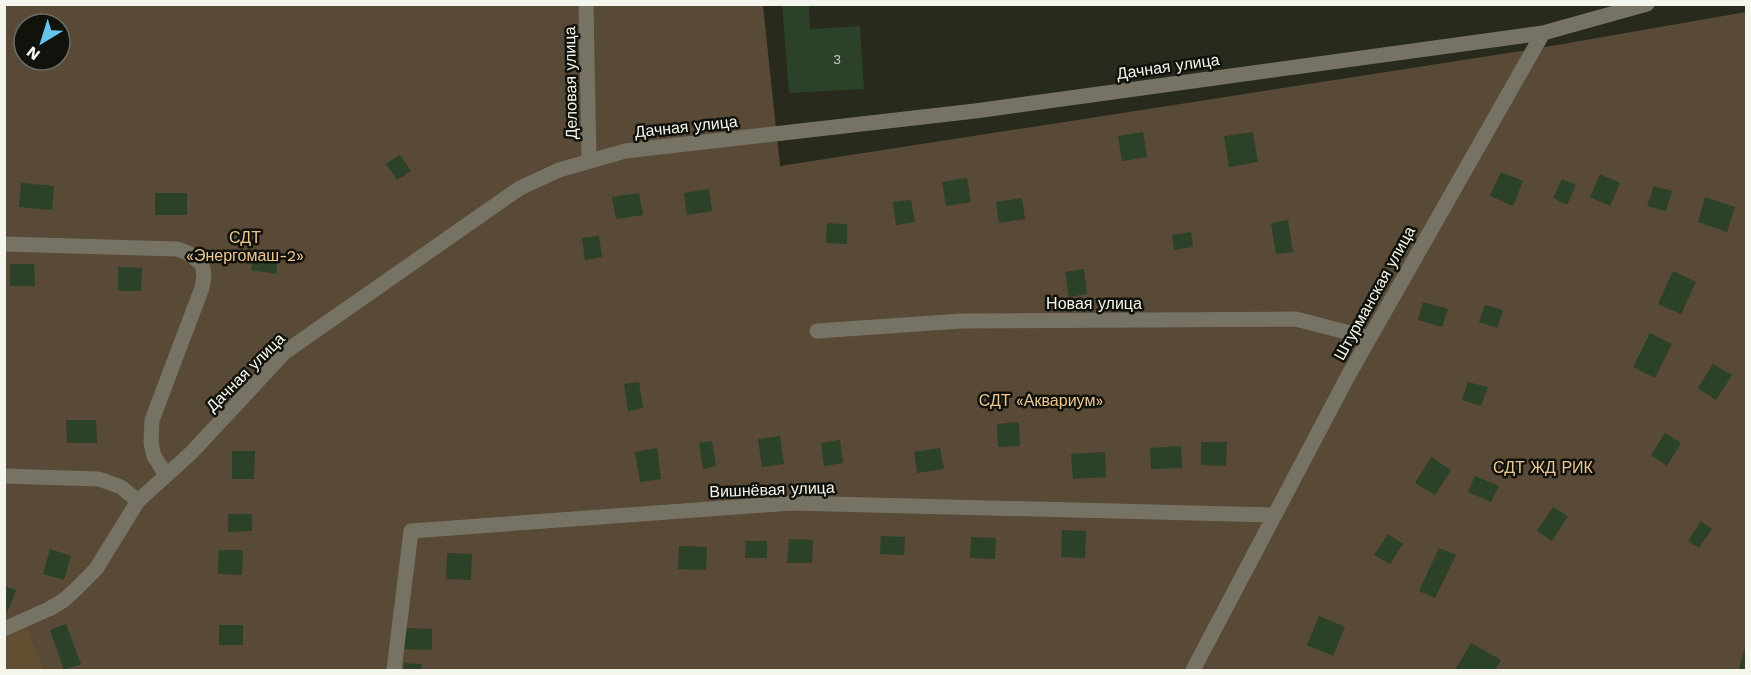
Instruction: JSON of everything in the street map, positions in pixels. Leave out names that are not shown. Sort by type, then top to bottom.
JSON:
[{"type":"street","name":"Деловая улица","points":[[586,4],[589,160]]},
{"type":"street","points":[[1543,33],[1647,4]]},
{"type":"street","name":"Дачная улица","points":[[4,628],[50,609],[77,588],[96,568],[138,501],[191,453],[285,352],[520,188],[559,170],[625,151],[987,109],[1543,33]]},
{"type":"street","name":"Штурманская улица","points":[[1193,670],[1369,338],[1543,33]]},
{"type":"street","points":[[4,244],[177,249],[188,253],[202,264],[204,275],[202,288],[152,420],[151,443],[154,456],[166,475]]},
{"type":"street","name":"Новая улица","points":[[817,331],[961,321],[1296,319],[1369,338]]},
{"type":"street","points":[[4,476],[99,479],[121,487],[138,501]]},
{"type":"street","name":"Вишнёвая улица","points":[[394,670],[411,531],[791,503],[1275,515]]},
{"type":"green space","points":[[5,5],[763,5],[780,166],[1534,49],[1746,12],[1746,670],[45,670],[27,629],[5,637]]},
{"type":"shaded area","points":[[27,628],[45,670],[5,670],[5,637]]},
{"type":"building","points":[[782,4],[809,4],[810,29],[860,26],[864,89],[789,93]]},
{"type":"building","points":[[1143,132],[1147,157],[1122,161],[1118,136]]},
{"type":"building","points":[[1253,132],[1258,162],[1229,167],[1224,136]]},
{"type":"building","points":[[400,155],[411,171],[397,180],[386,164]]},
{"type":"building","points":[[1501,172],[1523,181],[1513,206],[1490,196]]},
{"type":"building","points":[[1600,174],[1620,183],[1610,206],[1590,197]]},
{"type":"building","points":[[967,178],[971,202],[946,206],[942,182]]},
{"type":"building","points":[[1562,179],[1576,185],[1567,205],[1553,198]]},
{"type":"building","points":[[21,183],[54,186],[52,210],[19,207]]},
{"type":"building","points":[[1654,186],[1672,191],[1666,211],[1647,206]]},
{"type":"building","points":[[709,189],[712,211],[687,215],[684,193]]},
{"type":"building","points":[[155,193],[187,193],[187,215],[155,215]]},
{"type":"building","points":[[639,193],[643,215],[616,219],[612,197]]},
{"type":"building","points":[[1705,197],[1735,207],[1727,232],[1698,222]]},
{"type":"building","points":[[1022,198],[1025,219],[999,223],[996,202]]},
{"type":"building","points":[[911,200],[915,222],[896,225],[893,202]]},
{"type":"building","points":[[1288,220],[1293,252],[1276,254],[1271,223]]},
{"type":"building","points":[[827,223],[847,224],[847,244],[826,243]]},
{"type":"building","points":[[1191,232],[1193,247],[1174,250],[1172,235]]},
{"type":"building","points":[[599,236],[602,257],[585,260],[582,238]]},
{"type":"building","points":[[254,251],[278,254],[276,274],[251,270]]},
{"type":"building","points":[[10,264],[34,264],[35,286],[10,286]]},
{"type":"building","points":[[118,267],[142,268],[141,291],[118,291]]},
{"type":"building","points":[[1084,269],[1087,294],[1069,297],[1065,272]]},
{"type":"building","points":[[1673,271],[1696,282],[1681,314],[1658,304]]},
{"type":"building","points":[[1423,302],[1448,309],[1442,327],[1418,320]]},
{"type":"building","points":[[1485,305],[1503,310],[1497,328],[1479,322]]},
{"type":"building","points":[[1650,333],[1672,344],[1655,378],[1633,367]]},
{"type":"building","points":[[1713,364],[1732,375],[1716,400],[1698,388]]},
{"type":"building","points":[[639,382],[643,408],[628,411],[624,384]]},
{"type":"building","points":[[1468,382],[1488,387],[1481,406],[1462,400]]},
{"type":"building","points":[[66,420],[96,420],[97,443],[67,443]]},
{"type":"building","points":[[1019,422],[1020,446],[998,447],[997,424]]},
{"type":"building","points":[[1665,433],[1681,443],[1667,466],[1651,455]]},
{"type":"building","points":[[780,436],[784,464],[762,467],[758,439]]},
{"type":"building","points":[[840,440],[843,463],[824,466],[821,443]]},
{"type":"building","points":[[712,441],[716,466],[703,469],[699,443]]},
{"type":"building","points":[[1201,442],[1227,442],[1226,466],[1201,465]]},
{"type":"building","points":[[1181,446],[1182,468],[1151,469],[1150,448]]},
{"type":"building","points":[[657,448],[661,479],[640,482],[635,452]]},
{"type":"building","points":[[940,448],[944,469],[917,473],[914,452]]},
{"type":"building","points":[[232,451],[255,451],[254,479],[232,479]]},
{"type":"building","points":[[1105,452],[1106,477],[1073,479],[1071,454]]},
{"type":"building","points":[[1431,457],[1451,470],[1435,495],[1415,483]]},
{"type":"building","points":[[1475,476],[1499,486],[1491,502],[1468,492]]},
{"type":"building","points":[[1553,507],[1568,516],[1552,541],[1537,531]]},
{"type":"building","points":[[228,514],[252,514],[252,531],[228,532]]},
{"type":"building","points":[[1701,521],[1712,529],[1699,548],[1688,541]]},
{"type":"building","points":[[1062,530],[1086,531],[1085,558],[1061,557]]},
{"type":"building","points":[[1388,534],[1403,544],[1390,564],[1374,555]]},
{"type":"building","points":[[881,536],[905,537],[904,555],[880,554]]},
{"type":"building","points":[[971,537],[996,538],[995,559],[970,558]]},
{"type":"building","points":[[789,539],[813,540],[812,563],[787,563]]},
{"type":"building","points":[[746,541],[767,541],[767,558],[745,558]]},
{"type":"building","points":[[679,546],[707,547],[706,570],[678,569]]},
{"type":"building","points":[[1439,548],[1456,555],[1435,598],[1419,591]]},
{"type":"building","points":[[50,549],[71,556],[64,580],[43,574]]},
{"type":"building","points":[[219,550],[243,550],[242,575],[218,574]]},
{"type":"building","points":[[447,553],[472,554],[471,580],[446,579]]},
{"type":"building","points":[[4,586],[16,590],[7,613],[4,612]]},
{"type":"building","points":[[1319,616],[1345,627],[1333,656],[1307,645]]},
{"type":"building","points":[[66,624],[81,664],[64,670],[50,630]]},
{"type":"building","points":[[219,625],[243,625],[243,645],[219,645]]},
{"type":"building","points":[[405,628],[432,629],[432,650],[404,649]]},
{"type":"building","points":[[1471,643],[1501,660],[1495,670],[1455,670]]},
{"type":"building","points":[[1746,645],[1746,670],[1739,668]]},
{"type":"building","points":[[404,663],[422,664],[421,670],[404,670]]},
{"type":"park label","name":"СДТ «Энергомаш-2»","points":[[245,246]]},
{"type":"park label","name":"СДТ «Аквариум»","points":[[1041,400]]},
{"type":"park label","name":"СДТ ЖД РИК","points":[[1543,467]]}]
